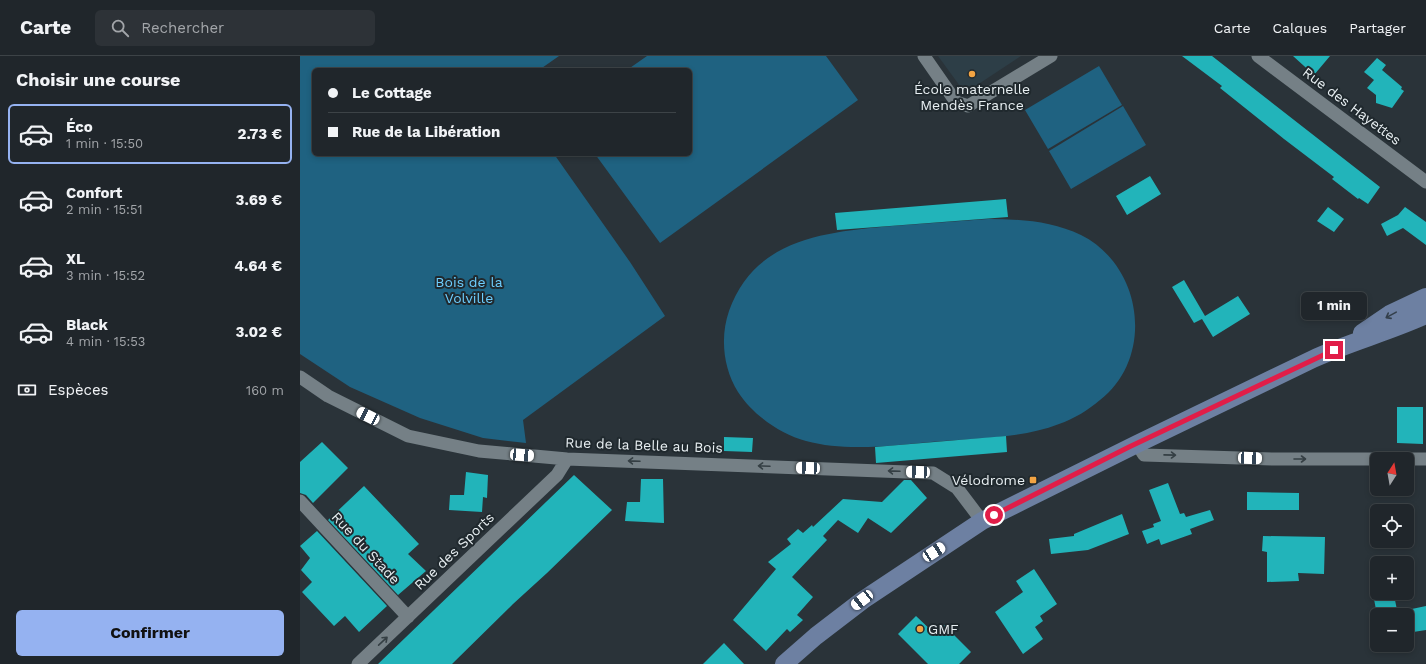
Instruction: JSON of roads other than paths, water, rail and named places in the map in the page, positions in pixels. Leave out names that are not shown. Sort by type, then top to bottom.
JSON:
[{"type":"main road","points":[[1338,348],[1390,314],[1426,297]]},
{"type":"main road","points":[[784,664],[816,636],[862,600],[982,521],[1137,444],[1338,348],[1401,326],[1426,315]]},
{"type":"street","points":[[924,56],[956,102],[968,106],[1051,56]]},
{"type":"street","name":"Rue des Hayettes","points":[[1258,56],[1426,182]]},
{"type":"street","name":"Rue de la Belle au Bois","points":[[300,377],[328,396],[408,436],[479,451],[567,459],[933,472],[957,488],[982,521]]},
{"type":"street","points":[[1137,444],[1144,455],[1273,459],[1370,459]]},
{"type":"street","name":"Rue des Sports","points":[[358,664],[557,475],[567,459]]},
{"type":"street","points":[[1414,459],[1426,459]]},
{"type":"street","name":"Rue du Stade","points":[[300,501],[408,617]]},
{"type":"place","name":"École maternelle Mendès France","points":[[972,74]]},
{"type":"place","name":"Vélodrome","points":[[1033,480]]},
{"type":"place","name":"GMF","points":[[920,629]]},
{"type":"park label","name":"Bois de la Volville","points":[[469,290]]}]
